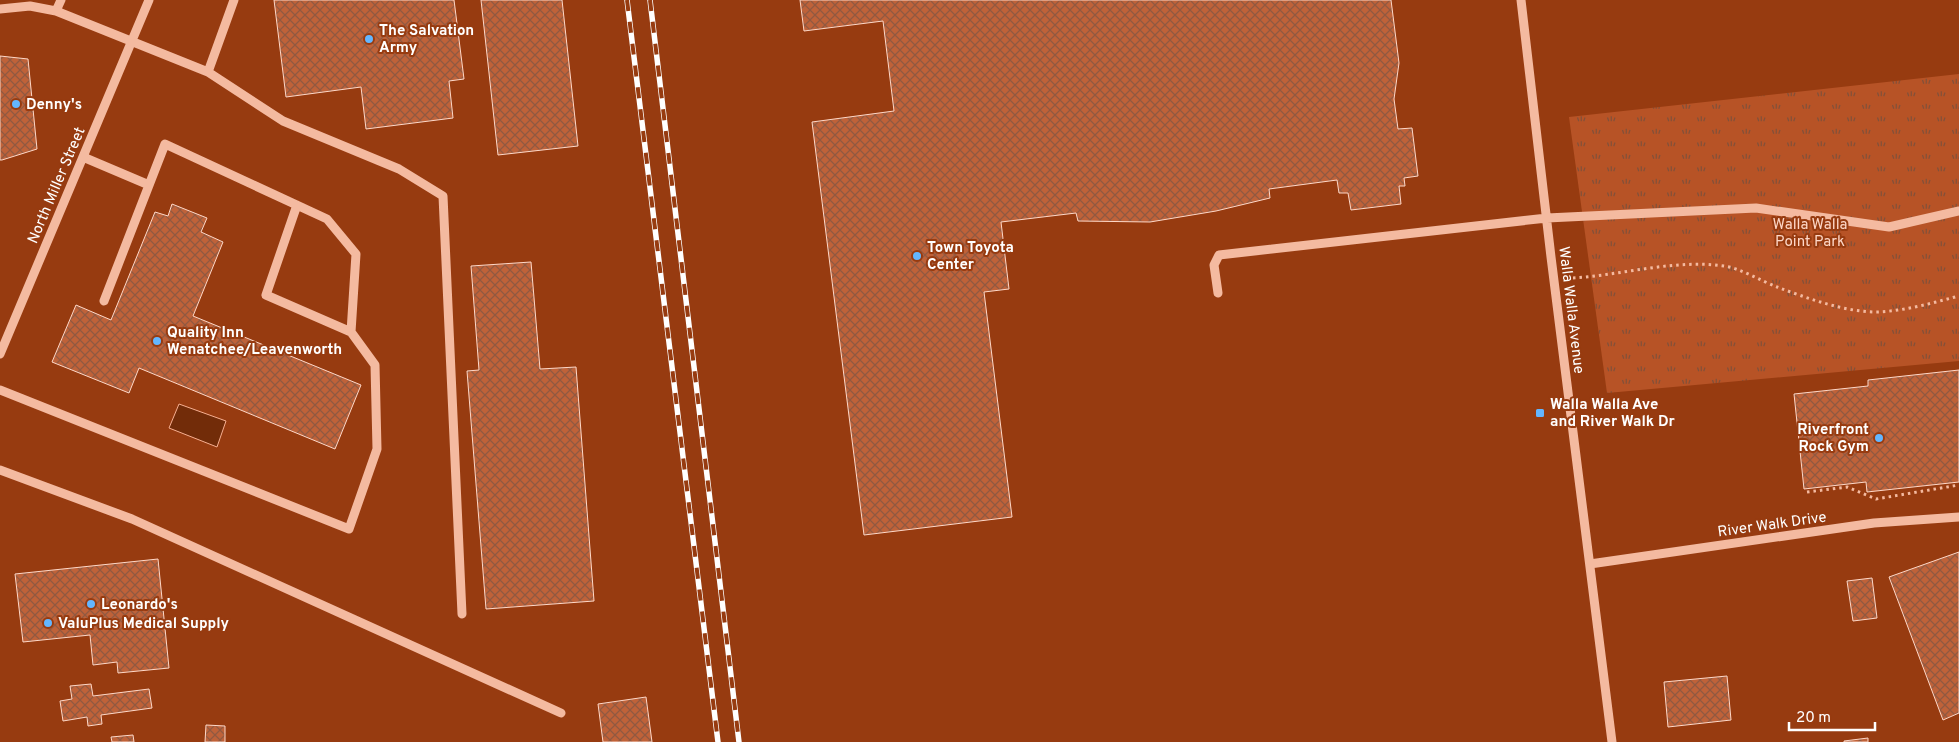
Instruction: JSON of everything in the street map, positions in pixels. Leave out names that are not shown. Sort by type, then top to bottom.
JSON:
[{"type":"street","points":[[56,11],[61,0]]},
{"type":"street","name":"North Miller Street","points":[[0,354],[149,0]]},
{"type":"street","points":[[208,72],[234,0]]},
{"type":"street","name":"Walla Walla Avenue","points":[[1521,0],[1546,218],[1612,742]]},
{"type":"street","points":[[0,9],[30,6],[56,11],[208,72],[283,121],[400,169],[443,196],[462,614]]},
{"type":"street","points":[[104,301],[166,144],[327,219],[356,254],[352,332]]},
{"type":"street","points":[[83,157],[149,185]]},
{"type":"street","points":[[0,390],[349,529],[377,449],[375,365],[352,332],[266,295],[297,206]]},
{"type":"street","points":[[1218,293],[1214,265],[1219,255],[1546,218],[1756,208],[1889,227],[1959,211]]},
{"type":"street","points":[[0,470],[132,519],[561,713]]},
{"type":"street","name":"River Walk Drive","points":[[1590,564],[1874,523],[1959,518]]},
{"type":"path","points":[[1554,280],[1597,277],[1684,264],[1718,265],[1726,266],[1828,305],[1876,312],[1920,306],[1959,296]]},
{"type":"path","points":[[1807,492],[1847,487],[1876,499],[1959,485]]},
{"type":"green space","name":"Walla Walla Point Park","points":[[1959,74],[1959,361],[1607,393],[1569,117]]},
{"type":"shaded area","points":[[179,404],[226,421],[217,447],[169,428]]},
{"type":"building","name":"The Salvation Army","points":[[274,0],[454,0],[464,79],[449,81],[453,118],[366,129],[361,87],[286,97]]},
{"type":"building","points":[[481,0],[562,0],[578,146],[498,155]]},
{"type":"building","name":"Town Toyota Center","points":[[800,0],[1391,0],[1399,63],[1394,99],[1398,129],[1412,128],[1418,176],[1404,178],[1405,186],[1399,186],[1401,204],[1351,210],[1348,193],[1339,193],[1337,180],[1269,189],[1270,198],[1216,211],[1150,222],[1078,221],[1076,213],[1001,222],[1009,289],[984,292],[1012,517],[864,535],[812,122],[894,111],[883,21],[804,31]]},
{"type":"building","name":"Denny's","points":[[0,56],[28,59],[37,149],[2,160],[0,160]]},
{"type":"building","name":"Quality Inn Wenatchee/Leavenworth","points":[[172,204],[207,218],[201,232],[223,242],[193,316],[361,385],[335,449],[139,368],[129,393],[52,362],[76,305],[111,320],[155,212],[168,216]]},
{"type":"building","points":[[531,262],[540,369],[576,367],[594,601],[486,609],[467,371],[479,370],[471,266]]},
{"type":"building","name":"Riverfront Rock Gym","points":[[1959,370],[1959,482],[1867,492],[1866,482],[1804,489],[1794,394],[1868,386],[1868,380]]},
{"type":"building","points":[[1959,552],[1959,713],[1943,720],[1889,577]]},
{"type":"building","name":"Leonardo's","points":[[158,559],[169,668],[118,673],[117,662],[93,665],[90,635],[23,642],[15,574]]},
{"type":"building","points":[[1872,578],[1877,618],[1853,621],[1847,581]]},
{"type":"building","points":[[1727,676],[1731,720],[1668,727],[1664,682]]},
{"type":"building","points":[[91,684],[93,696],[149,689],[152,708],[101,715],[102,724],[88,726],[87,717],[63,721],[60,701],[72,699],[70,686]]},
{"type":"building","points":[[646,697],[652,742],[603,742],[598,704]]},
{"type":"building","points":[[206,725],[225,726],[225,742],[205,742]]},
{"type":"building","points":[[133,735],[134,742],[112,742],[111,737]]},
{"type":"building","points":[[1868,738],[1868,742],[1844,742],[1844,741]]},
{"type":"railway","points":[[627,0],[718,742]]},
{"type":"railway","points":[[650,0],[739,742]]},
{"type":"place","name":"The Salvation Army","points":[[369,39]]},
{"type":"place","name":"Denny's","points":[[16,104]]},
{"type":"place","name":"Town Toyota Center","points":[[917,256]]},
{"type":"place","name":"Quality Inn Wenatchee/Leavenworth","points":[[157,341]]},
{"type":"place","name":"Walla Walla Ave and River Walk Dr","points":[[1540,413]]},
{"type":"place","name":"Riverfront Rock Gym","points":[[1879,438]]},
{"type":"place","name":"Leonardo's","points":[[91,604]]},
{"type":"place","name":"ValuPlus Medical Supply","points":[[48,623]]}]
